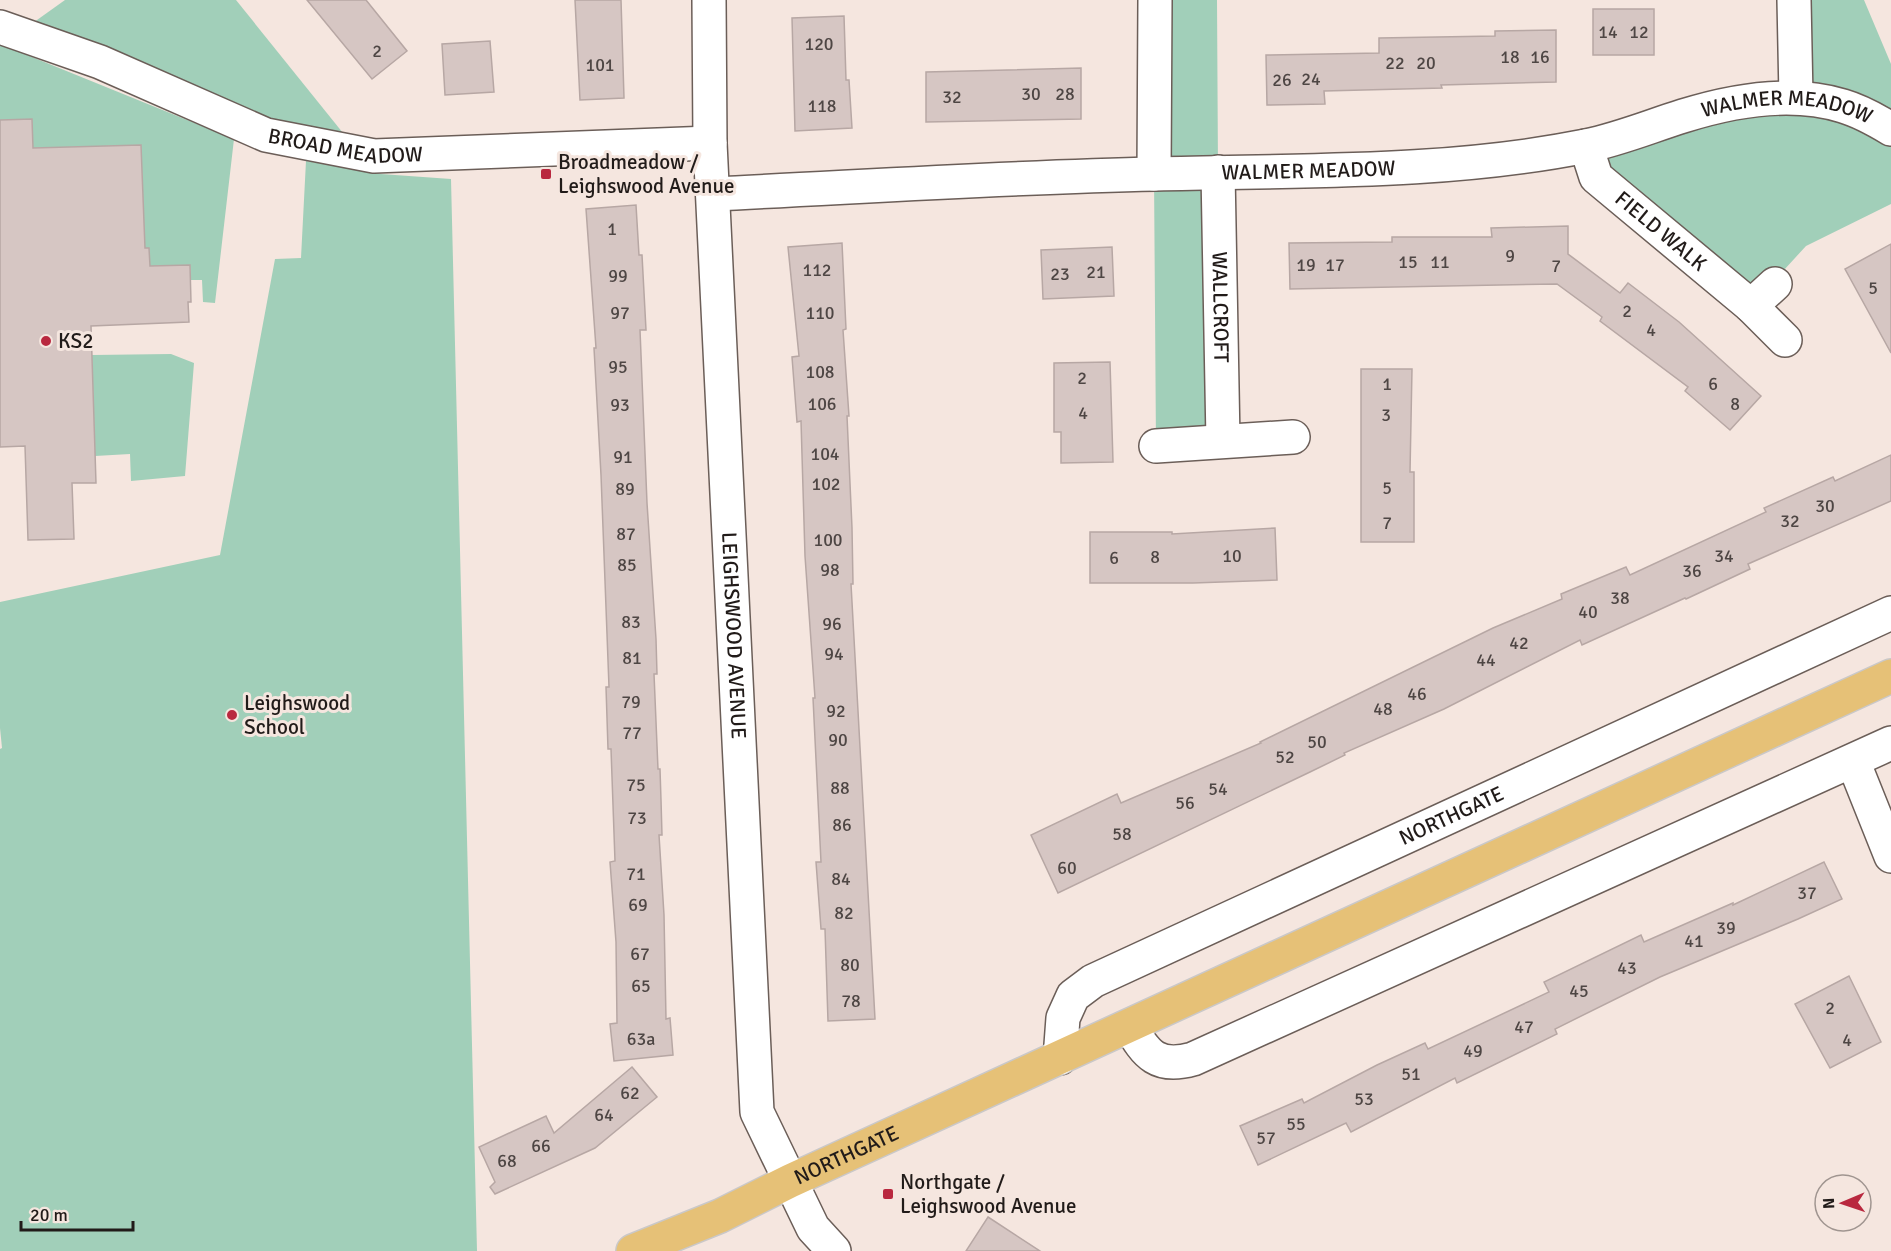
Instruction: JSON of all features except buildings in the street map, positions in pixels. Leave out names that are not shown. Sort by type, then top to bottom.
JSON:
[{"type":"main road","name":"NORTHGATE","points":[[633,1251],[720,1216],[790,1181],[1891,676]]},
{"type":"street","name":"LEIGHSWOOD AVENUE","points":[[709,0],[710,143],[757,1112],[813,1228],[834,1251]]},
{"type":"street","points":[[1154,174],[1155,0]]},
{"type":"street","points":[[1794,0],[1796,97]]},
{"type":"street","name":"BROAD MEADOW","points":[[0,27],[100,62],[266,135],[374,156],[710,143]]},
{"type":"street","name":"WALMER MEADOW","points":[[713,194],[1154,174],[1404,167],[1497,159],[1586,146],[1639,132],[1684,116],[1740,102],[1796,97],[1842,105],[1891,129]]},
{"type":"street","name":"FIELD WALK","points":[[1586,146],[1596,177],[1751,306],[1785,339]]},
{"type":"street","name":"WALLCROFT","points":[[1218,172],[1223,441]]},
{"type":"street","points":[[1751,306],[1775,284]]},
{"type":"street","points":[[1156,446],[1293,437]]},
{"type":"street","name":"NORTHGATE","points":[[1060,1058],[1063,1018],[1073,996],[1093,981],[1891,614]]},
{"type":"street","points":[[1130,1026],[1142,1047],[1151,1056],[1177,1064],[1193,1059],[1891,743]]},
{"type":"street","points":[[1853,761],[1891,856]]},
{"type":"green space","points":[[65,0],[236,0],[347,138],[274,126],[30,25]]},
{"type":"green space","points":[[1155,0],[1217,0],[1223,441],[1156,446]]},
{"type":"green space","points":[[1794,0],[1864,0],[1891,64],[1891,204],[1806,246],[1751,306],[1586,146],[1795,97]]},
{"type":"green space","points":[[0,44],[234,139],[215,303],[203,302],[202,280],[191,280],[190,265],[150,266],[149,248],[78,250],[76,200],[143,197],[141,145],[33,148],[32,119],[0,120]]},
{"type":"green space","name":"Leighswood School","points":[[306,161],[381,174],[451,179],[477,1251],[0,1251],[0,749],[2,748],[0,602],[220,555],[275,259],[301,258]]},
{"type":"green space","points":[[171,354],[194,363],[185,476],[131,481],[130,454],[95,456],[92,355]]},
{"type":"place","name":"Broadmeadow / Leighswood Avenue","points":[[546,174]]},
{"type":"place","name":"KS2","points":[[46,341]]},
{"type":"place","name":"Leighswood School","points":[[232,715]]},
{"type":"place","name":"Northgate / Leighswood Avenue","points":[[888,1194]]}]
